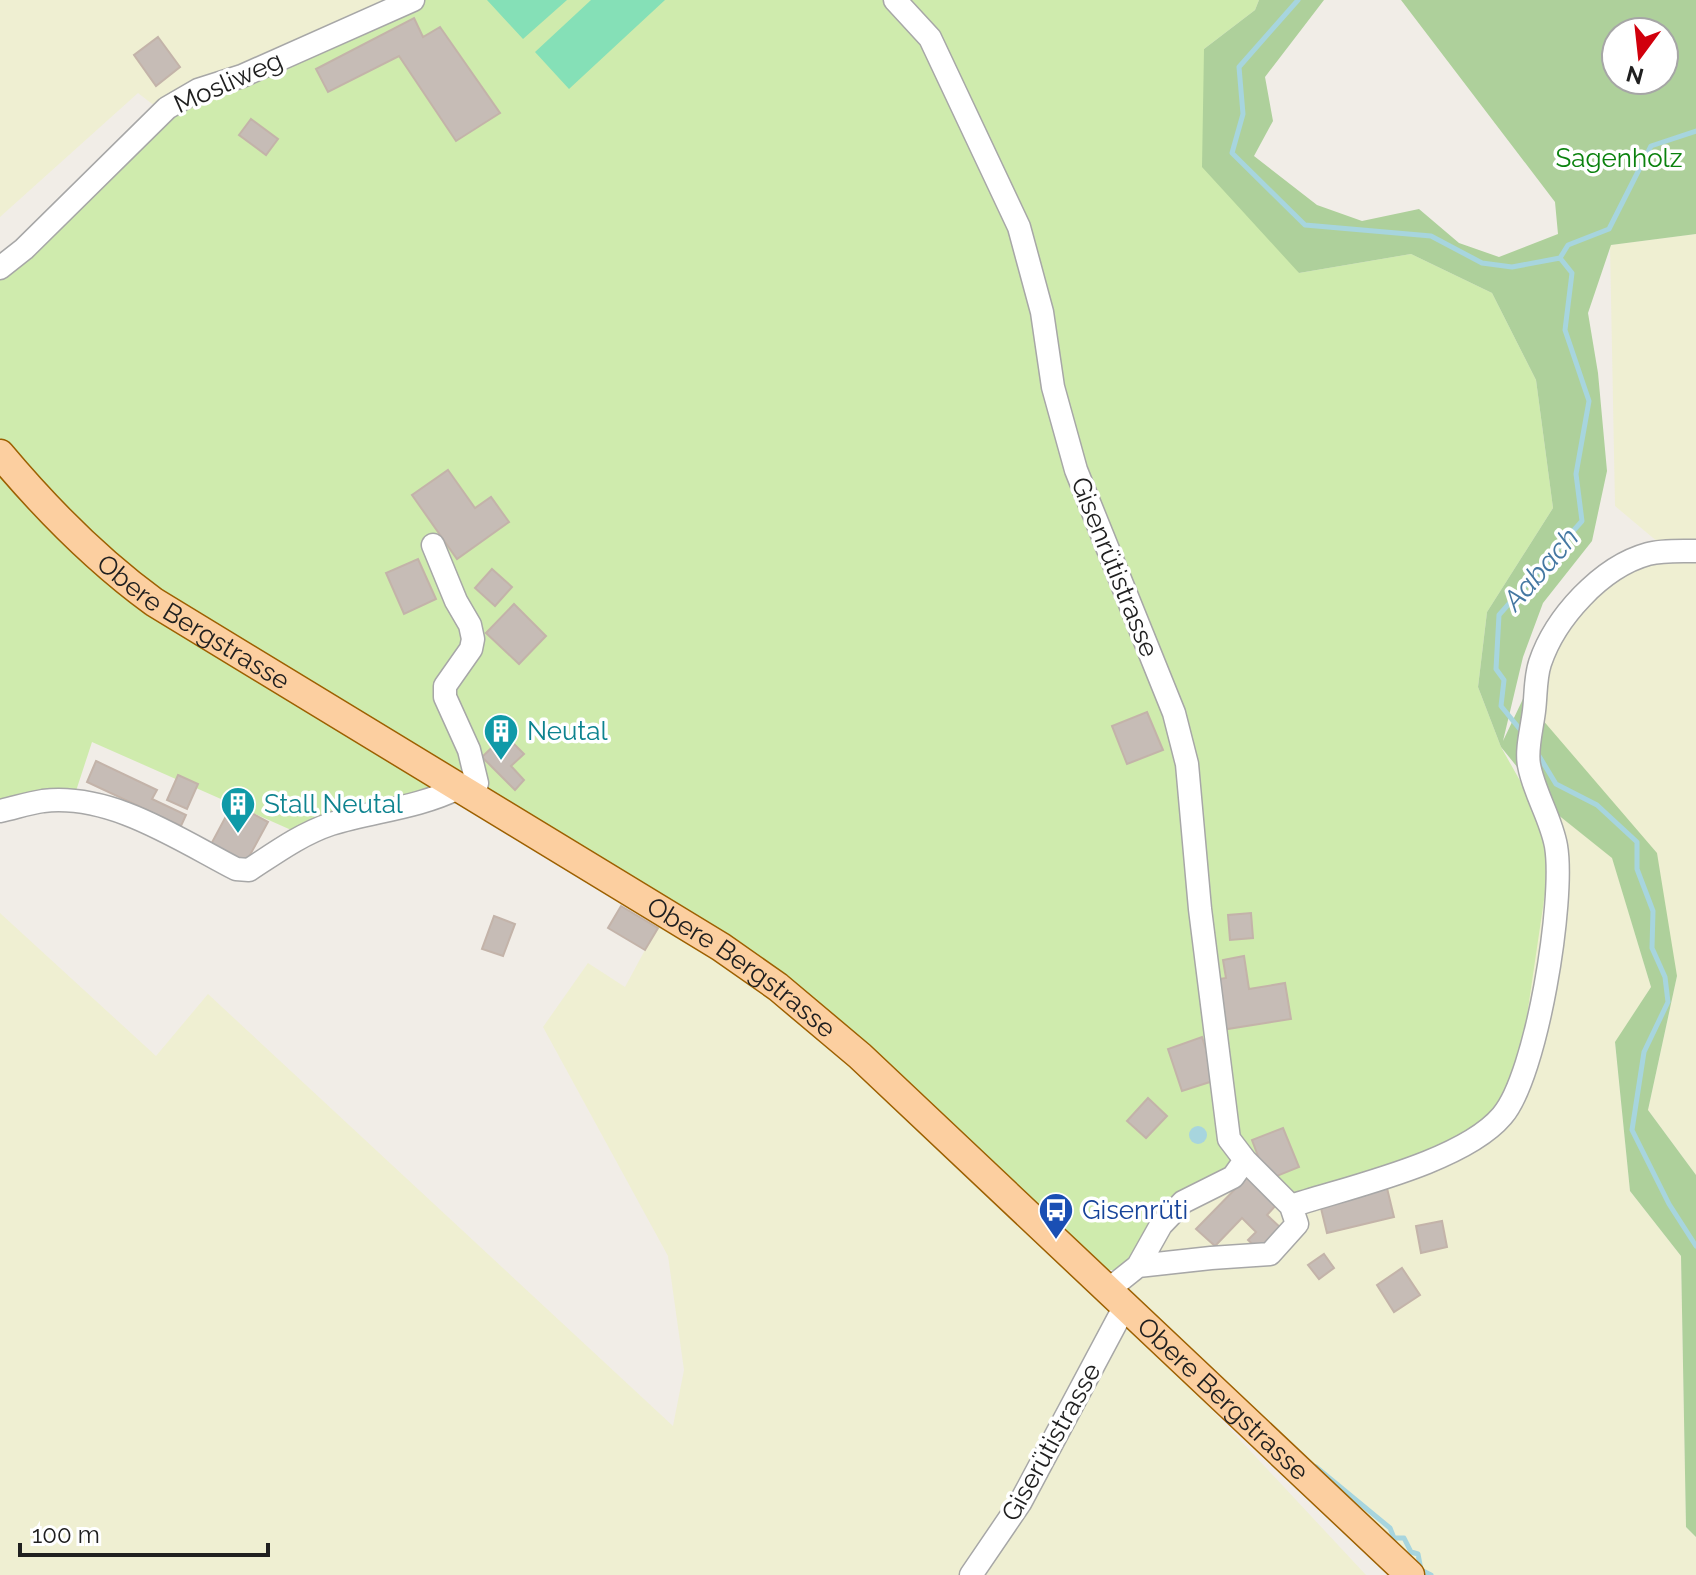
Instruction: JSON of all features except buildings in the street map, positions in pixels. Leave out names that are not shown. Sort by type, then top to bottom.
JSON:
[{"type":"main road","name":"Obere Bergstrasse","points":[[0,454],[74,536],[144,595],[721,947],[778,987],[860,1056],[1410,1575]]},
{"type":"street","name":"Mosliweg","points":[[0,268],[24,249],[167,108],[198,90],[242,76],[413,0]]},
{"type":"street","name":"Gisenrütistrasse","points":[[895,0],[930,38],[1019,227],[1042,312],[1053,387],[1076,470],[1174,713],[1187,764],[1200,909],[1229,1139],[1245,1160],[1291,1206]]},
{"type":"street","points":[[0,811],[44,801],[84,802],[138,818],[236,869],[249,870],[301,837],[330,825],[466,792],[477,783],[469,750],[445,697],[445,686],[471,649],[473,639],[470,625],[456,601],[433,545]]},
{"type":"street","points":[[1138,1266],[1270,1254],[1297,1224],[1291,1206],[1446,1154],[1485,1133],[1502,1116],[1515,1097],[1530,1058],[1541,1008],[1558,890],[1556,846],[1528,764],[1539,665],[1551,636],[1606,575],[1626,562],[1650,553],[1696,551]]},
{"type":"street","points":[[1116,1298],[1161,1225],[1183,1202],[1233,1177],[1245,1160]]},
{"type":"street","name":"Giserütistrasse","points":[[971,1575],[1020,1503],[1116,1298]]},
{"type":"green space","points":[[0,0],[678,0],[352,259],[138,93],[0,217]]},
{"type":"green space","points":[[413,0],[1259,0],[1255,10],[1204,49],[1299,273],[1411,254],[1492,293],[1536,380],[1553,508],[1487,612],[1478,687],[1501,747],[1553,839],[1515,1097],[1485,1133],[1291,1206],[1244,1161],[1119,1270],[1100,1270],[860,1056],[114,562],[0,438],[0,259],[167,108]]},
{"type":"green space","points":[[487,0],[567,0],[523,39]]},
{"type":"green space","points":[[591,0],[665,0],[569,89],[535,52]]},
{"type":"green space","name":"Sagenholz","points":[[1259,0],[1324,0],[1265,77],[1273,121],[1254,156],[1317,205],[1362,221],[1419,209],[1459,243],[1499,257],[1558,234],[1555,202],[1401,0],[1696,0],[1696,234],[1611,245],[1588,313],[1598,373],[1607,471],[1592,541],[1543,603],[1523,657],[1503,741],[1539,665],[1535,711],[1657,853],[1677,976],[1648,1110],[1696,1175],[1696,1537],[1686,1527],[1681,1256],[1630,1191],[1615,1042],[1651,987],[1612,858],[1552,810],[1501,747],[1478,687],[1487,612],[1553,508],[1536,380],[1492,293],[1411,254],[1299,273],[1202,167],[1204,49],[1255,10]]},
{"type":"green space","points":[[1696,234],[1696,549],[1665,548],[1615,506],[1610,245]]},
{"type":"green space","points":[[0,469],[50,527],[429,785],[428,794],[298,833],[92,742],[75,794],[0,804]]},
{"type":"green space","points":[[1696,550],[1696,1175],[1648,1110],[1677,976],[1535,710],[1539,665],[1606,575]]},
{"type":"green space","points":[[1552,810],[1612,857],[1651,987],[1615,1043],[1630,1191],[1681,1256],[1686,1527],[1696,1537],[1696,1575],[1393,1575],[1127,1295],[1138,1266]]},
{"type":"green space","points":[[0,913],[156,1056],[208,994],[673,1426],[684,1370],[668,1256],[543,1027],[588,963],[625,987],[665,913],[860,1056],[1110,1307],[1121,1324],[1132,1324],[1366,1575],[0,1575]]},
{"type":"water","points":[[1194,1126],[1202,1126],[1207,1135],[1205,1142],[1194,1144],[1189,1139],[1189,1131]]},
{"type":"waterway","name":"Aabach","points":[[1298,0],[1239,67],[1243,114],[1232,153],[1305,225],[1431,236],[1482,263],[1512,267],[1560,258]]},
{"type":"waterway","points":[[1560,258],[1568,245],[1609,229],[1651,146],[1696,131]]},
{"type":"waterway","name":"Aabach","points":[[1523,733],[1501,706],[1504,680],[1496,669],[1499,615],[1582,521],[1576,474],[1589,401],[1565,330],[1572,273],[1560,258]]},
{"type":"waterway","name":"Aabach","points":[[1536,751],[1556,784],[1597,805],[1637,842],[1637,869],[1653,911],[1652,948],[1665,977],[1668,1002],[1644,1052],[1632,1130],[1669,1204],[1696,1246]]},
{"type":"waterway","points":[[1316,1467],[1390,1528],[1394,1538],[1404,1538],[1411,1552],[1418,1554],[1421,1570],[1431,1575]]},
{"type":"place","name":"Neutal","points":[[501,762]]},
{"type":"place","name":"Stall Neutal","points":[[238,835]]},
{"type":"place","name":"Gisenrüti","points":[[1056,1241]]}]
